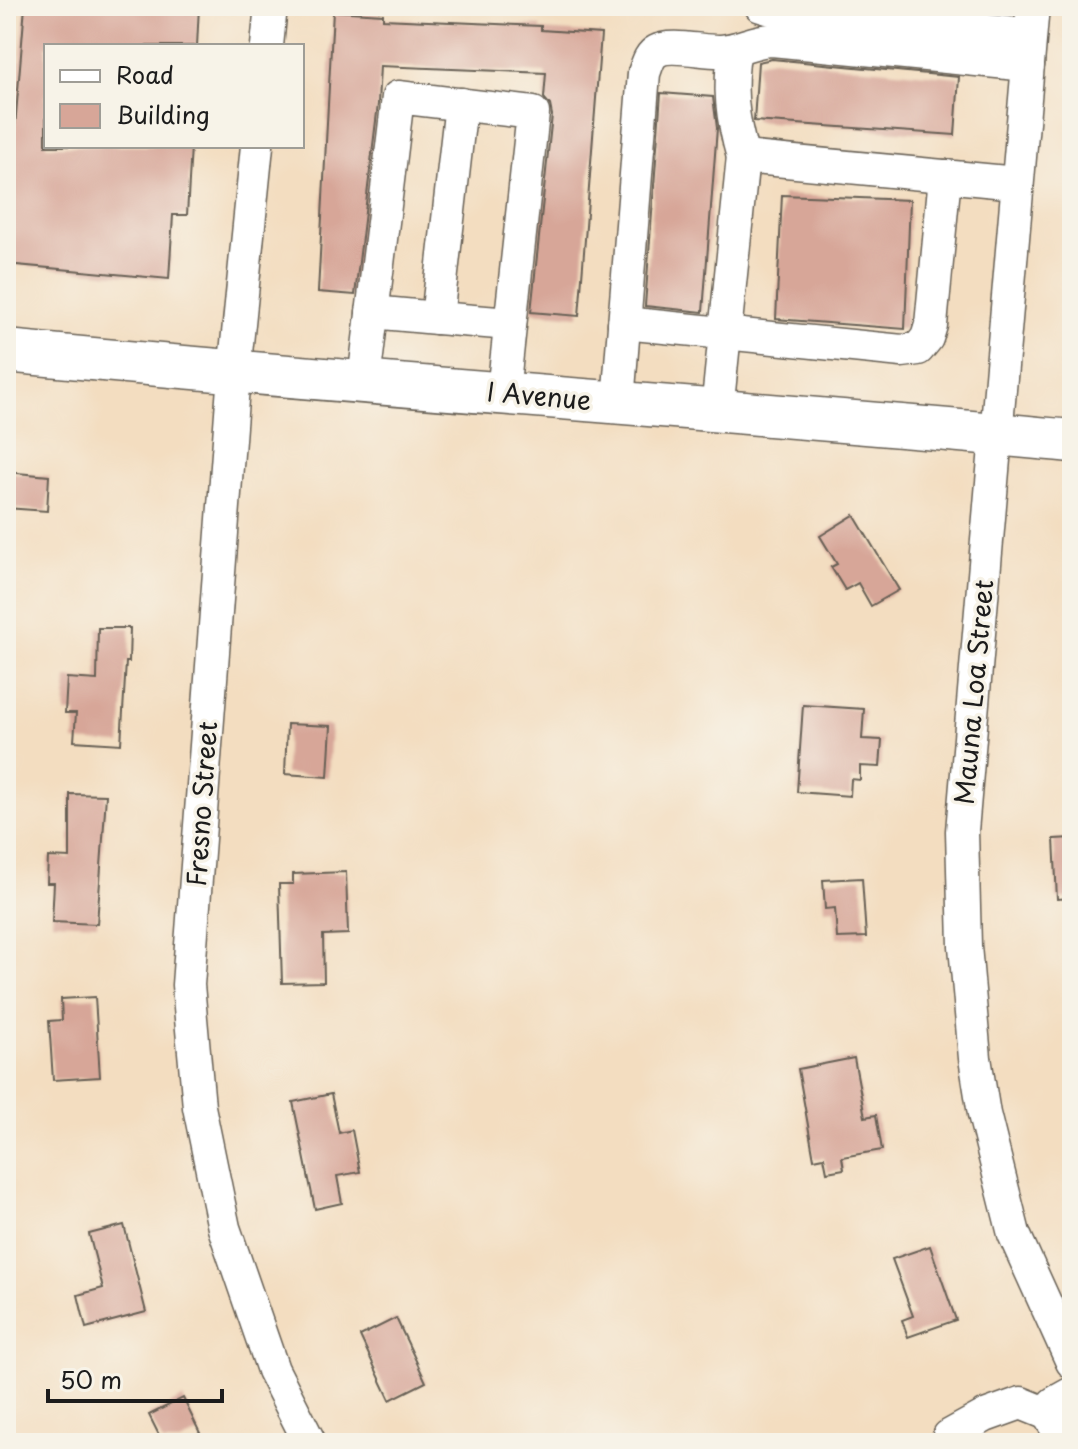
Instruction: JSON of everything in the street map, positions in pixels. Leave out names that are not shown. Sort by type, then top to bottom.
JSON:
[{"type":"main road","name":"I Avenue","points":[[6,351],[234,373],[503,392],[1072,441]]},
{"type":"street","points":[[267,44],[271,6]]},
{"type":"street","points":[[761,6],[778,11],[1030,35]]},
{"type":"street","points":[[618,402],[644,73],[649,59],[657,50],[723,51],[757,40],[1030,35]]},
{"type":"street","name":"Mauna Loa Street","points":[[1030,35],[962,831],[965,946],[975,1058],[984,1114],[1014,1234],[1072,1362]]},
{"type":"street","points":[[717,411],[743,157],[730,94],[735,49]]},
{"type":"street","points":[[364,381],[398,97],[533,113],[503,392]]},
{"type":"street","points":[[437,318],[461,104]]},
{"type":"street","name":"Fresno Street","points":[[257,148],[234,373],[188,985],[199,1107],[224,1228],[273,1370],[310,1443]]},
{"type":"street","points":[[743,157],[1017,183]]},
{"type":"street","points":[[624,323],[902,351],[918,349],[927,338],[931,325],[945,176]]},
{"type":"street","points":[[372,312],[510,324]]},
{"type":"street","points":[[1048,1414],[1054,1403],[1072,1393]]},
{"type":"street","points":[[947,1443],[949,1436],[985,1416],[1021,1403],[1048,1414],[1065,1443]]},
{"type":"building","points":[[25,6],[199,6],[197,44],[44,44],[44,148],[191,148],[187,215],[173,215],[169,279],[6,264]]},
{"type":"building","points":[[333,11],[383,14],[383,19],[541,26],[541,30],[601,34],[579,316],[531,312],[552,115],[550,105],[544,98],[546,73],[380,66],[355,295],[318,292]]},
{"type":"building","points":[[772,59],[959,77],[955,135],[754,121],[758,62]]},
{"type":"building","points":[[661,93],[713,97],[717,128],[703,312],[645,306]]},
{"type":"building","points":[[782,195],[910,200],[905,329],[776,319]]},
{"type":"building","points":[[6,472],[49,476],[47,511],[6,508]]},
{"type":"building","points":[[854,515],[899,590],[871,606],[858,583],[845,590],[831,567],[837,564],[820,536]]},
{"type":"building","points":[[98,628],[130,628],[121,744],[74,741],[76,713],[65,713],[67,678],[97,680]]},
{"type":"building","points":[[803,705],[864,709],[862,739],[882,740],[880,767],[860,766],[860,780],[851,779],[850,796],[797,792]]},
{"type":"building","points":[[287,724],[331,726],[328,777],[285,774]]},
{"type":"building","points":[[70,794],[106,795],[97,924],[52,922],[54,883],[47,883],[48,857],[70,858]]},
{"type":"building","points":[[1072,838],[1072,898],[1057,899],[1054,839]]},
{"type":"building","points":[[346,872],[348,934],[323,935],[324,982],[282,983],[279,884],[293,884],[293,874]]},
{"type":"building","points":[[862,878],[866,937],[837,938],[835,908],[825,909],[823,880]]},
{"type":"building","points":[[95,997],[100,1077],[53,1080],[49,1021],[62,1020],[61,999]]},
{"type":"building","points":[[854,1058],[865,1117],[876,1115],[882,1150],[842,1157],[844,1169],[827,1172],[824,1157],[814,1159],[798,1069]]},
{"type":"building","points":[[331,1094],[339,1133],[352,1130],[360,1172],[337,1176],[342,1203],[315,1209],[293,1102]]},
{"type":"building","points":[[124,1225],[146,1312],[86,1328],[78,1295],[103,1288],[89,1234]]},
{"type":"building","points":[[930,1246],[956,1320],[908,1337],[902,1320],[913,1316],[892,1259]]},
{"type":"building","points":[[396,1318],[426,1382],[390,1400],[360,1336]]},
{"type":"building","points":[[183,1398],[200,1433],[178,1443],[163,1443],[149,1415]]}]
